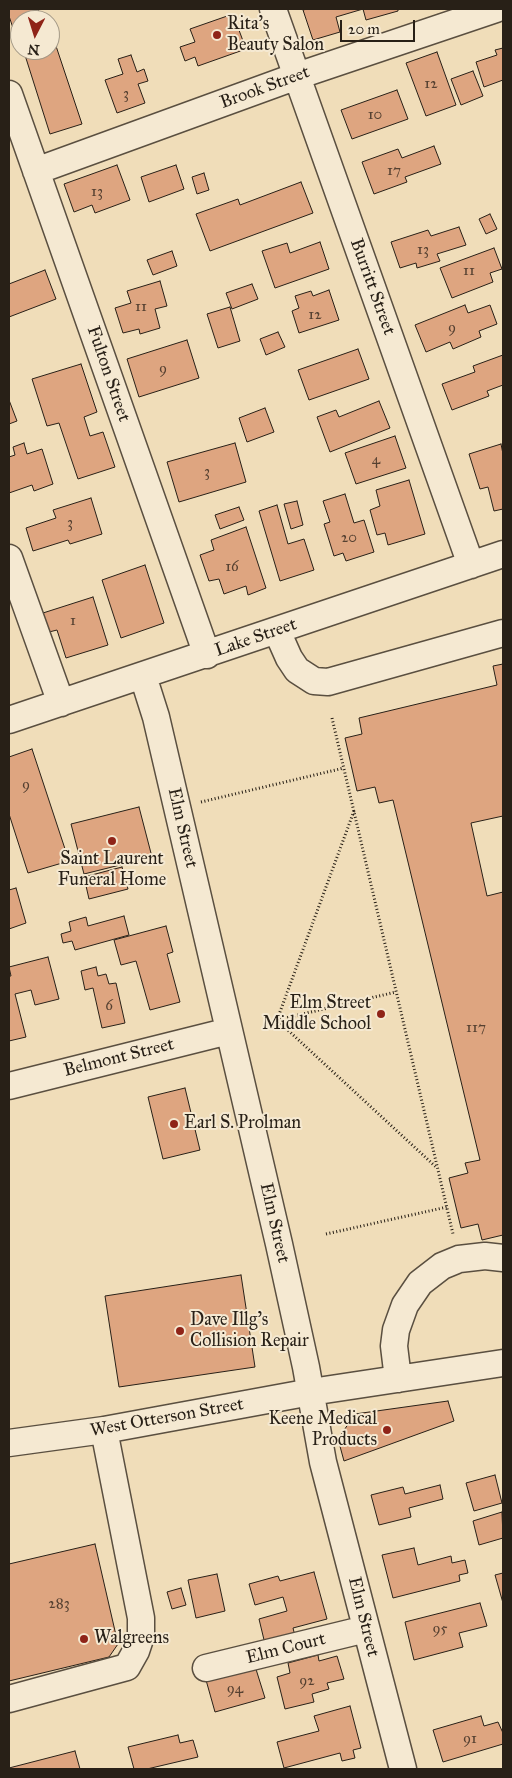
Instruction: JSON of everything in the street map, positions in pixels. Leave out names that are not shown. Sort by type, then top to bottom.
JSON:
[{"type":"street","name":"Burritt Street","points":[[273,9],[471,565]]},
{"type":"street","name":"Brook Street","points":[[36,170],[297,76],[496,9]]},
{"type":"street","name":"Fulton Street","points":[[9,94],[207,655]]},
{"type":"street","name":"Lake Street","points":[[9,720],[503,554]]},
{"type":"street","points":[[9,558],[61,703]]},
{"type":"street","points":[[277,631],[289,658],[297,670],[314,681],[328,682],[503,633]]},
{"type":"street","name":"Elm Street","points":[[143,676],[156,717],[229,1031],[311,1392],[324,1462],[403,1769]]},
{"type":"street","name":"Belmont Street","points":[[9,1086],[229,1031]]},
{"type":"street","points":[[398,1379],[395,1338],[405,1305],[414,1290],[442,1266],[459,1259],[485,1256],[503,1258]]},
{"type":"street","name":"West Otterson Street","points":[[9,1443],[104,1430],[311,1392],[503,1362]]},
{"type":"street","points":[[9,1699],[127,1667],[136,1651],[141,1636],[141,1618],[104,1430]]},
{"type":"street","name":"Elm Court","points":[[206,1668],[366,1629]]},
{"type":"path","points":[[332,718],[459,1259]]},
{"type":"path","points":[[177,807],[344,768]]},
{"type":"path","points":[[276,1020],[354,810]]},
{"type":"path","points":[[276,1020],[396,992]]},
{"type":"path","points":[[276,1020],[438,1169]]},
{"type":"path","points":[[326,1234],[447,1207]]},
{"type":"building","points":[[9,9],[38,10],[10,10],[10,19]]},
{"type":"building","points":[[363,9],[336,17],[340,32],[313,40],[303,10]]},
{"type":"building","points":[[363,9],[398,9],[398,11],[366,20]]},
{"type":"building","name":"Rita's Beauty Salon","points":[[233,14],[246,49],[198,66],[195,57],[185,61],[180,47],[195,42],[190,29]]},
{"type":"building","points":[[503,48],[503,80],[484,87],[476,62],[497,55],[495,50]]},
{"type":"building","points":[[437,52],[456,105],[426,116],[406,63]]},
{"type":"building","points":[[131,55],[137,72],[144,69],[148,81],[138,84],[145,103],[117,113],[105,80],[123,74],[118,59]]},
{"type":"building","points":[[60,58],[82,124],[50,134],[27,60],[60,60]]},
{"type":"building","points":[[473,71],[483,96],[461,105],[451,79]]},
{"type":"building","points":[[397,90],[408,119],[352,139],[341,110]]},
{"type":"building","points":[[434,146],[441,164],[405,177],[407,182],[374,194],[362,162],[398,149],[402,158]]},
{"type":"building","points":[[117,165],[130,200],[95,213],[92,205],[74,212],[64,184]]},
{"type":"building","points":[[176,165],[184,189],[149,202],[141,177]]},
{"type":"building","points":[[204,173],[209,190],[197,194],[192,177]]},
{"type":"building","points":[[301,182],[313,213],[210,251],[196,214],[238,199],[240,205]]},
{"type":"building","points":[[490,214],[497,229],[486,234],[479,219]]},
{"type":"building","points":[[459,227],[466,245],[437,254],[440,261],[417,268],[416,263],[400,268],[391,242],[428,230],[431,236]]},
{"type":"building","points":[[320,242],[329,269],[275,288],[262,251],[287,243],[290,253]]},
{"type":"building","points":[[494,248],[502,269],[490,273],[493,282],[452,298],[440,268]]},
{"type":"building","points":[[172,251],[177,266],[153,275],[147,260]]},
{"type":"building","points":[[45,270],[56,299],[9,317],[9,284]]},
{"type":"building","points":[[160,281],[167,306],[155,309],[160,328],[140,334],[139,329],[123,333],[115,308],[131,303],[127,291]]},
{"type":"building","points":[[252,284],[258,299],[232,309],[226,293]]},
{"type":"building","points":[[329,290],[339,320],[299,333],[292,311],[299,308],[295,296],[311,291],[313,296]]},
{"type":"building","points":[[465,305],[468,313],[490,305],[497,324],[479,331],[481,337],[453,349],[450,342],[426,352],[415,325]]},
{"type":"building","points":[[230,307],[240,341],[218,348],[207,314]]},
{"type":"building","points":[[278,332],[285,347],[266,355],[260,339]]},
{"type":"building","points":[[187,340],[199,378],[139,397],[127,359]]},
{"type":"building","points":[[358,349],[369,379],[309,400],[298,370]]},
{"type":"building","points":[[503,355],[503,385],[487,391],[489,396],[452,410],[442,384],[475,372],[473,366]]},
{"type":"building","points":[[81,364],[97,412],[84,417],[90,436],[103,432],[115,467],[78,479],[59,423],[47,426],[32,379]]},
{"type":"building","points":[[9,400],[17,421],[9,424]]},
{"type":"building","points":[[379,401],[390,428],[330,452],[317,417],[336,410],[339,417]]},
{"type":"building","points":[[265,408],[274,432],[247,442],[239,418]]},
{"type":"building","points":[[395,436],[406,468],[356,484],[345,453]]},
{"type":"building","points":[[24,443],[27,454],[42,449],[53,484],[34,491],[32,485],[9,493],[9,457],[15,455],[13,447]]},
{"type":"building","points":[[235,443],[246,482],[179,502],[167,462]]},
{"type":"building","points":[[501,444],[503,454],[503,509],[494,511],[488,487],[480,489],[469,454]]},
{"type":"building","points":[[409,480],[425,534],[388,545],[385,533],[377,535],[370,510],[380,506],[376,490]]},
{"type":"building","points":[[345,494],[354,523],[364,520],[374,552],[346,561],[343,553],[334,556],[324,524],[330,522],[323,501]]},
{"type":"building","points":[[91,498],[102,534],[70,544],[68,540],[33,551],[26,528],[56,518],[53,510]]},
{"type":"building","points":[[297,501],[303,525],[291,529],[284,504]]},
{"type":"building","points":[[277,505],[288,544],[304,539],[314,570],[280,581],[259,511]]},
{"type":"building","points":[[239,507],[244,520],[220,529],[215,515]]},
{"type":"building","points":[[246,527],[266,588],[248,595],[246,586],[224,594],[219,579],[209,581],[200,555],[214,550],[211,540]]},
{"type":"building","points":[[145,565],[164,623],[121,638],[102,580]]},
{"type":"building","points":[[93,597],[108,645],[66,658],[57,630],[49,632],[43,613]]},
{"type":"building","points":[[503,664],[503,816],[471,823],[487,896],[503,892],[503,1235],[482,1240],[478,1224],[461,1228],[449,1178],[468,1173],[465,1163],[480,1160],[393,800],[379,803],[375,787],[357,791],[345,738],[362,734],[359,718],[497,685],[493,666]]},
{"type":"building","points":[[32,749],[69,861],[28,873],[9,814],[9,757]]},
{"type":"building","name":"Saint Laurent Funeral Home","points":[[139,807],[152,857],[84,874],[71,824]]},
{"type":"building","points":[[122,867],[128,889],[89,899],[84,877]]},
{"type":"building","points":[[16,888],[26,923],[9,929],[9,890]]},
{"type":"building","points":[[124,916],[129,935],[75,950],[72,941],[63,943],[61,934],[71,931],[69,922],[86,917],[88,926]]},
{"type":"building","points":[[166,926],[173,952],[167,954],[180,1002],[150,1010],[136,961],[121,965],[114,940]]},
{"type":"building","points":[[48,957],[59,999],[35,1005],[31,990],[15,994],[26,1037],[9,1041],[9,976],[11,976],[9,967]]},
{"type":"building","points":[[96,967],[98,976],[106,974],[109,984],[116,983],[125,1023],[102,1028],[93,988],[85,990],[81,971]]},
{"type":"building","name":"Earl S. Prolman","points":[[185,1088],[200,1150],[163,1159],[148,1097]]},
{"type":"building","name":"Dave Illg's Collision Repair","points":[[241,1275],[255,1367],[119,1387],[105,1296]]},
{"type":"building","name":"Keene Medical Products","points":[[448,1401],[454,1421],[344,1461],[338,1439],[355,1414]]},
{"type":"building","points":[[495,1475],[502,1503],[474,1511],[466,1483]]},
{"type":"building","points":[[440,1485],[443,1499],[409,1508],[411,1517],[379,1525],[371,1495],[403,1487],[405,1494]]},
{"type":"building","points":[[502,1512],[503,1538],[479,1545],[473,1521]]},
{"type":"building","name":"Walgreens","points":[[95,1544],[118,1644],[109,1657],[9,1681],[9,1564]]},
{"type":"building","points":[[414,1548],[418,1565],[451,1556],[452,1563],[465,1560],[468,1573],[459,1575],[460,1581],[393,1598],[382,1555]]},
{"type":"building","points":[[314,1572],[327,1619],[293,1628],[295,1636],[265,1644],[259,1619],[287,1611],[283,1597],[255,1605],[249,1584],[278,1576],[280,1581]]},
{"type":"building","points":[[503,1573],[503,1603],[495,1575]]},
{"type":"building","points":[[217,1574],[225,1611],[196,1618],[188,1580]]},
{"type":"building","points":[[181,1588],[186,1605],[172,1609],[167,1592]]},
{"type":"building","points":[[480,1603],[487,1626],[459,1633],[463,1647],[414,1660],[405,1622]]},
{"type":"building","points":[[318,1655],[319,1661],[337,1656],[344,1679],[327,1683],[329,1689],[312,1694],[314,1702],[285,1709],[277,1677],[290,1673],[288,1663]]},
{"type":"building","points":[[255,1666],[265,1698],[215,1712],[206,1680]]},
{"type":"building","points":[[350,1706],[361,1748],[353,1750],[355,1758],[342,1761],[340,1753],[284,1768],[277,1742],[319,1731],[314,1716]]},
{"type":"building","points":[[481,1716],[484,1726],[498,1722],[503,1733],[503,1744],[443,1762],[433,1730]]},
{"type":"building","points":[[178,1735],[180,1743],[193,1740],[198,1757],[147,1769],[134,1769],[128,1747]]},
{"type":"building","points":[[75,1751],[80,1769],[9,1769],[9,1768]]},
{"type":"place","name":"Rita's Beauty Salon","points":[[217,35]]},
{"type":"place","name":"Saint Laurent Funeral Home","points":[[112,841]]},
{"type":"place","name":"Elm Street Middle School","points":[[381,1014]]},
{"type":"place","name":"Earl S. Prolman","points":[[174,1124]]},
{"type":"place","name":"Dave Illg's Collision Repair","points":[[180,1331]]},
{"type":"place","name":"Keene Medical Products","points":[[387,1430]]},
{"type":"place","name":"Walgreens","points":[[84,1639]]}]
